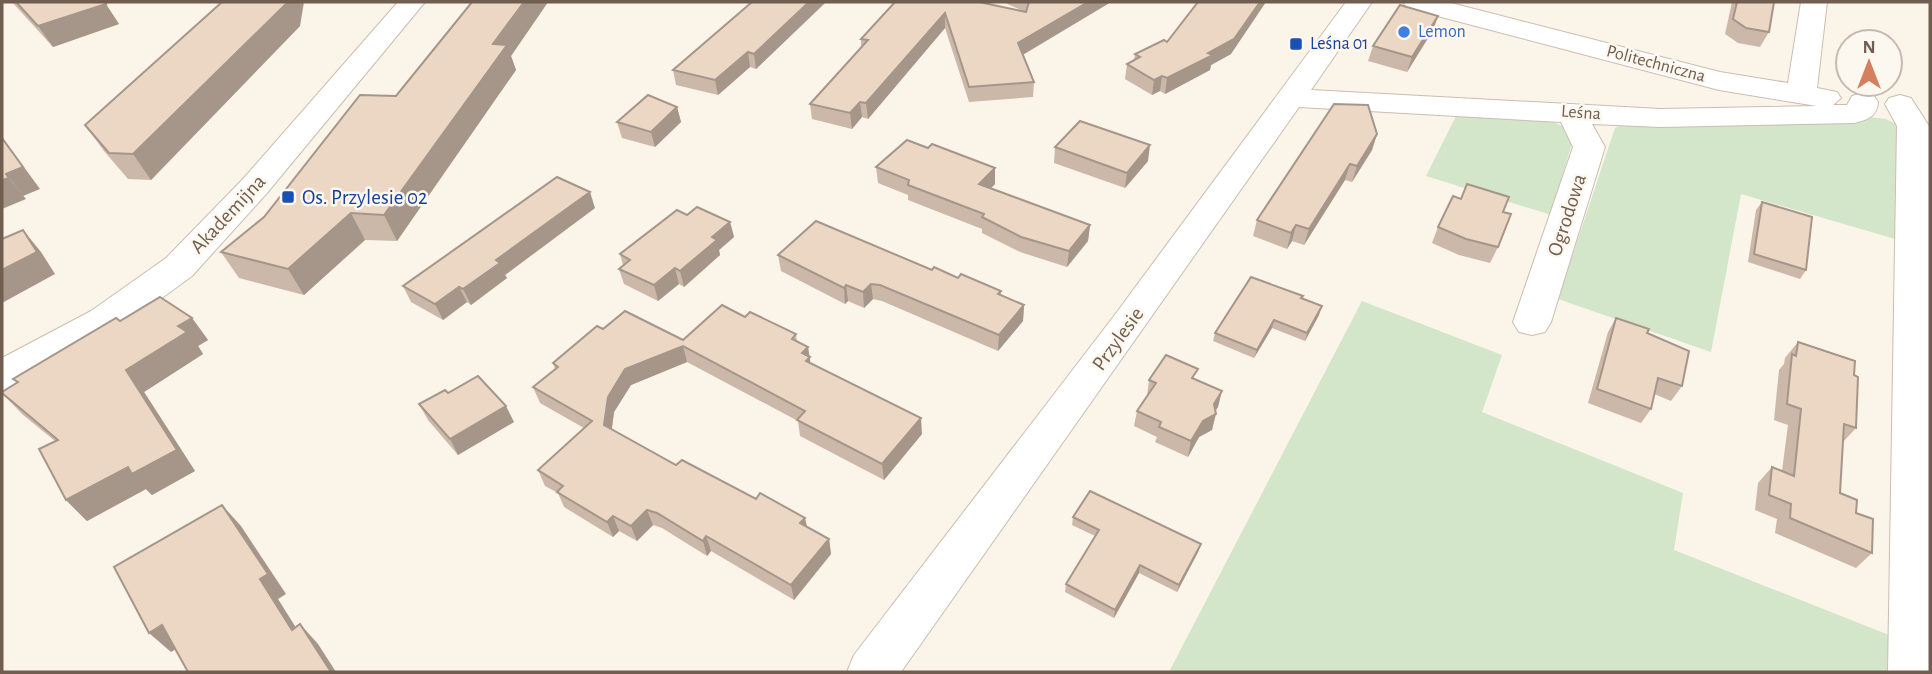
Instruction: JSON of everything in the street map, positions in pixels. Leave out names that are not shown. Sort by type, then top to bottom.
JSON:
[{"type":"street","name":"Akademijna","points":[[2,376],[104,321],[178,267],[256,186],[412,2]]},
{"type":"street","name":"Przylesie","points":[[872,672],[1127,327],[1359,2]]},
{"type":"street","name":"Politechniczna","points":[[1416,2],[1719,81],[1801,94],[1898,103]]},
{"type":"street","points":[[1801,94],[1814,2]]},
{"type":"street","name":"Leśna","points":[[1291,98],[1685,118],[1841,115],[1898,103]]},
{"type":"street","points":[[1898,103],[1913,126],[1913,672]]},
{"type":"street","name":"Ogrodowa","points":[[1532,322],[1589,147],[1571,112]]},
{"type":"green space","points":[[1459,110],[1538,118],[1565,128],[1574,136],[1551,215],[1426,176]]},
{"type":"green space","points":[[1869,117],[1886,119],[1898,125],[1895,239],[1741,194],[1711,352],[1558,299],[1615,128],[1631,121]]},
{"type":"green space","points":[[1362,301],[1502,355],[1482,412],[1683,493],[1674,550],[1889,635],[1887,672],[1169,672]]},
{"type":"building","points":[[16,2],[104,2],[106,4],[38,26]]},
{"type":"building","points":[[222,2],[288,2],[133,154],[109,153],[85,125]]},
{"type":"building","points":[[472,2],[524,2],[493,44],[507,45],[384,215],[351,213],[288,269],[221,252],[264,217],[360,95],[396,96]]},
{"type":"building","points":[[752,2],[809,2],[754,54],[748,52],[715,80],[673,70]]},
{"type":"building","points":[[895,2],[979,2],[1026,12],[1029,2],[1088,2],[1018,43],[1034,82],[969,87],[945,13],[866,103],[860,102],[850,113],[810,104],[868,40],[861,39]]},
{"type":"building","points":[[1198,2],[1260,2],[1234,39],[1208,53],[1213,55],[1167,78],[1162,76],[1154,80],[1127,64],[1140,57],[1135,54],[1164,40],[1167,42]]},
{"type":"building","points":[[1737,2],[1774,2],[1769,32],[1746,28],[1733,19]]},
{"type":"building","points":[[1400,5],[1438,16],[1412,57],[1373,46]]},
{"type":"building","points":[[648,95],[677,107],[651,132],[617,122]]},
{"type":"building","points":[[1334,104],[1368,105],[1377,134],[1357,166],[1350,164],[1309,229],[1296,225],[1291,233],[1257,220]]},
{"type":"building","points":[[1080,121],[1150,145],[1127,173],[1055,147]]},
{"type":"building","points":[[2,138],[23,167],[6,174],[9,178],[2,180]]},
{"type":"building","points":[[907,140],[928,148],[932,144],[995,168],[979,184],[1090,225],[1069,251],[1021,237],[982,217],[984,214],[908,185],[909,180],[876,167]]},
{"type":"building","points":[[557,177],[590,192],[496,260],[500,263],[463,289],[459,287],[435,304],[403,286]]},
{"type":"building","points":[[1467,184],[1509,197],[1503,212],[1511,214],[1498,247],[1466,239],[1438,227],[1453,196],[1461,199]]},
{"type":"building","points":[[1762,202],[1812,217],[1806,270],[1754,254]]},
{"type":"building","points":[[697,207],[730,222],[712,237],[717,240],[680,271],[675,268],[654,285],[619,269],[630,260],[620,254],[677,210],[687,215]]},
{"type":"building","points":[[816,221],[932,270],[934,267],[958,278],[961,274],[1001,291],[998,294],[1024,305],[999,335],[880,285],[871,284],[863,292],[846,285],[844,288],[778,255]]},
{"type":"building","points":[[23,230],[37,252],[2,270],[2,239]]},
{"type":"building","points":[[1251,277],[1322,306],[1307,333],[1274,320],[1257,350],[1215,333]]},
{"type":"building","points":[[160,297],[192,318],[178,326],[187,332],[126,370],[177,450],[132,474],[128,467],[66,500],[39,449],[58,440],[2,392],[18,382],[13,379],[116,318],[120,321]]},
{"type":"building","points":[[722,305],[745,317],[750,312],[796,334],[792,339],[808,347],[802,353],[810,357],[806,361],[921,418],[882,464],[797,420],[805,411],[683,346],[625,369],[608,397],[604,425],[676,465],[682,460],[756,499],[760,493],[805,518],[800,523],[829,539],[791,585],[706,536],[703,541],[657,513],[647,510],[631,526],[613,516],[607,522],[557,492],[563,486],[538,470],[592,421],[533,387],[558,367],[553,363],[597,326],[603,329],[625,311],[683,340]]},
{"type":"building","points":[[1616,318],[1649,329],[1647,333],[1689,351],[1682,386],[1658,378],[1651,409],[1597,389]]},
{"type":"building","points":[[1798,342],[1855,361],[1854,375],[1858,377],[1856,428],[1844,424],[1840,493],[1857,500],[1856,513],[1873,519],[1872,553],[1790,518],[1791,504],[1769,495],[1772,467],[1794,476],[1801,409],[1787,404],[1792,354],[1796,356]]},
{"type":"building","points":[[1166,355],[1198,369],[1192,378],[1222,391],[1214,404],[1216,414],[1203,421],[1191,441],[1159,427],[1161,422],[1137,411],[1156,383],[1149,380]]},
{"type":"building","points":[[478,376],[506,406],[450,439],[419,404],[445,390],[448,393]]},
{"type":"building","points":[[1090,491],[1201,544],[1179,585],[1140,565],[1115,610],[1066,584],[1099,530],[1073,517]]},
{"type":"building","points":[[222,505],[268,574],[260,579],[292,630],[300,624],[331,672],[188,672],[162,625],[149,633],[114,567]]},
{"type":"place","name":"Lemon","points":[[1404,32]]},
{"type":"place","name":"Leśna 01","points":[[1296,44]]},
{"type":"place","name":"Os. Przylesie 02","points":[[288,197]]}]
